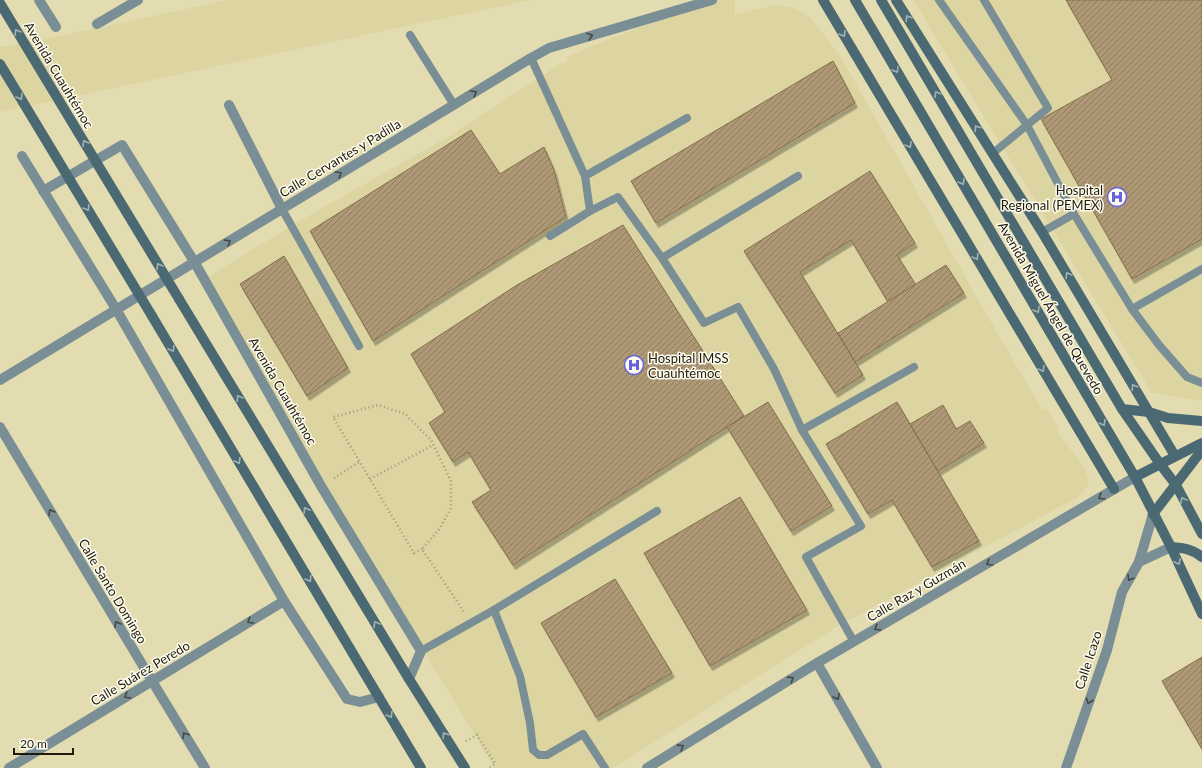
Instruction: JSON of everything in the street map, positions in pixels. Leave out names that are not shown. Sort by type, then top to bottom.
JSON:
[{"type":"main road","points":[[823,0],[1114,489]]},
{"type":"main road","name":"Avenida Miguel Ángel de Quevedo","points":[[855,0],[1135,477],[1171,547],[1202,614]]},
{"type":"main road","name":"Avenida Miguel Ángel de Quevedo","points":[[881,0],[1122,409],[1176,485],[1202,534]]},
{"type":"main road","points":[[896,0],[1042,232],[1175,456]]},
{"type":"main road","name":"Avenida Cuauhtémoc","points":[[0,3],[409,679],[465,768]]},
{"type":"main road","points":[[0,64],[421,768]]},
{"type":"main road","points":[[1122,409],[1149,412],[1168,418],[1202,421]]},
{"type":"main road","name":"Calle Raz y Guzmán","points":[[1135,477],[1202,443]]},
{"type":"main road","points":[[1153,514],[1202,450]]},
{"type":"main road","points":[[1171,547],[1195,551],[1202,557]]},
{"type":"street","name":"Avenida Cuauhtémoc","points":[[39,0],[56,27]]},
{"type":"street","points":[[97,24],[138,0]]},
{"type":"street","name":"Calle Cervantes y Padilla","points":[[0,380],[531,58],[550,48],[712,0]]},
{"type":"street","points":[[229,106],[282,209]]},
{"type":"street","name":"Avenida Cuauhtémoc","points":[[44,191],[122,145],[195,263],[321,486],[421,651]]},
{"type":"street","points":[[22,156],[116,310],[284,601],[347,699],[360,702],[379,697]]},
{"type":"street","name":"Calle Santo Domingo","points":[[0,427],[205,768]]},
{"type":"street","name":"Calle Raz y Guzmán","points":[[647,768],[817,663],[1135,477]]},
{"type":"street","name":"Calle Icazo","points":[[1066,768],[1107,650],[1122,592],[1139,562],[1153,514]]},
{"type":"street","points":[[1139,562],[1171,547]]},
{"type":"street","name":"Calle Suárez Peredo","points":[[10,768],[284,601]]},
{"type":"street","points":[[409,679],[421,651]]},
{"type":"street","points":[[817,663],[877,768]]},
{"type":"lane","points":[[939,0],[1026,125],[1074,214],[1132,309],[1159,345],[1187,377],[1202,383]]},
{"type":"lane","points":[[984,0],[1048,108],[992,153]]},
{"type":"lane","points":[[410,35],[454,105]]},
{"type":"lane","points":[[531,58],[585,176],[590,211]]},
{"type":"lane","points":[[585,176],[686,118]]},
{"type":"lane","points":[[662,258],[798,176]]},
{"type":"lane","points":[[550,236],[590,211],[618,197],[662,258],[704,323],[738,307],[774,369],[802,430],[861,526],[806,557],[854,642]]},
{"type":"lane","points":[[282,209],[359,346]]},
{"type":"lane","points":[[1042,232],[1074,214]]},
{"type":"lane","points":[[1132,309],[1202,269]]},
{"type":"lane","points":[[802,430],[914,366]]},
{"type":"lane","points":[[421,651],[494,610],[657,511]]},
{"type":"lane","points":[[494,610],[520,676],[530,723],[533,750],[540,755],[547,755],[583,734],[605,768]]},
{"type":"path","points":[[378,405],[405,414],[431,440],[433,445],[451,481],[450,508],[438,531],[422,549],[414,553],[333,418],[378,405]]},
{"type":"path","points":[[370,479],[433,445]]},
{"type":"path","points":[[321,486],[359,462]]},
{"type":"path","points":[[422,549],[471,623]]},
{"type":"path","points":[[477,734],[495,764],[489,768]]},
{"type":"shaded area","points":[[228,0],[530,0],[0,112],[0,47],[55,37]]},
{"type":"shaded area","name":"Hospital IMSS Cuauhtémoc","points":[[711,0],[735,0],[735,15],[776,5],[791,7],[811,18],[839,54],[1043,411],[1046,408],[1059,429],[1057,432],[1085,469],[1089,480],[1088,486],[1078,497],[838,626],[613,768],[495,768],[405,621],[203,280],[296,223],[446,138],[557,66],[568,61],[566,57]]},
{"type":"shaded area","name":"Hospital Regional (PEMEX)","points":[[913,0],[1202,0],[1202,401],[1152,393]]},
{"type":"building","points":[[1066,0],[1202,0],[1202,239],[1132,279],[1041,119],[1112,80]]},
{"type":"building","points":[[833,61],[855,103],[656,223],[631,181]]},
{"type":"building","points":[[471,130],[500,174],[544,147],[554,170],[566,217],[373,341],[310,231]]},
{"type":"building","points":[[870,171],[915,243],[897,255],[916,285],[888,302],[851,240],[800,272],[863,375],[835,393],[744,251]]},
{"type":"building","points":[[623,225],[744,416],[513,565],[472,502],[491,490],[468,452],[453,462],[429,423],[445,412],[411,354],[517,285]]},
{"type":"building","points":[[284,256],[348,368],[307,396],[240,284]]},
{"type":"building","points":[[946,265],[964,293],[855,362],[838,333]]},
{"type":"building","points":[[768,402],[832,506],[791,531],[727,427]]},
{"type":"building","points":[[897,402],[979,541],[932,567],[892,500],[868,514],[826,444]]},
{"type":"building","points":[[943,405],[956,429],[970,421],[984,443],[938,471],[910,424]]},
{"type":"building","points":[[740,497],[807,610],[710,666],[644,553]]},
{"type":"building","points":[[615,579],[672,673],[596,717],[541,623]]},
{"type":"building","points":[[1202,657],[1202,749],[1162,681]]},
{"type":"place","name":"Hospital Regional (PEMEX)","points":[[1117,197]]},
{"type":"place","name":"Hospital IMSS Cuauhtémoc","points":[[634,365]]}]
